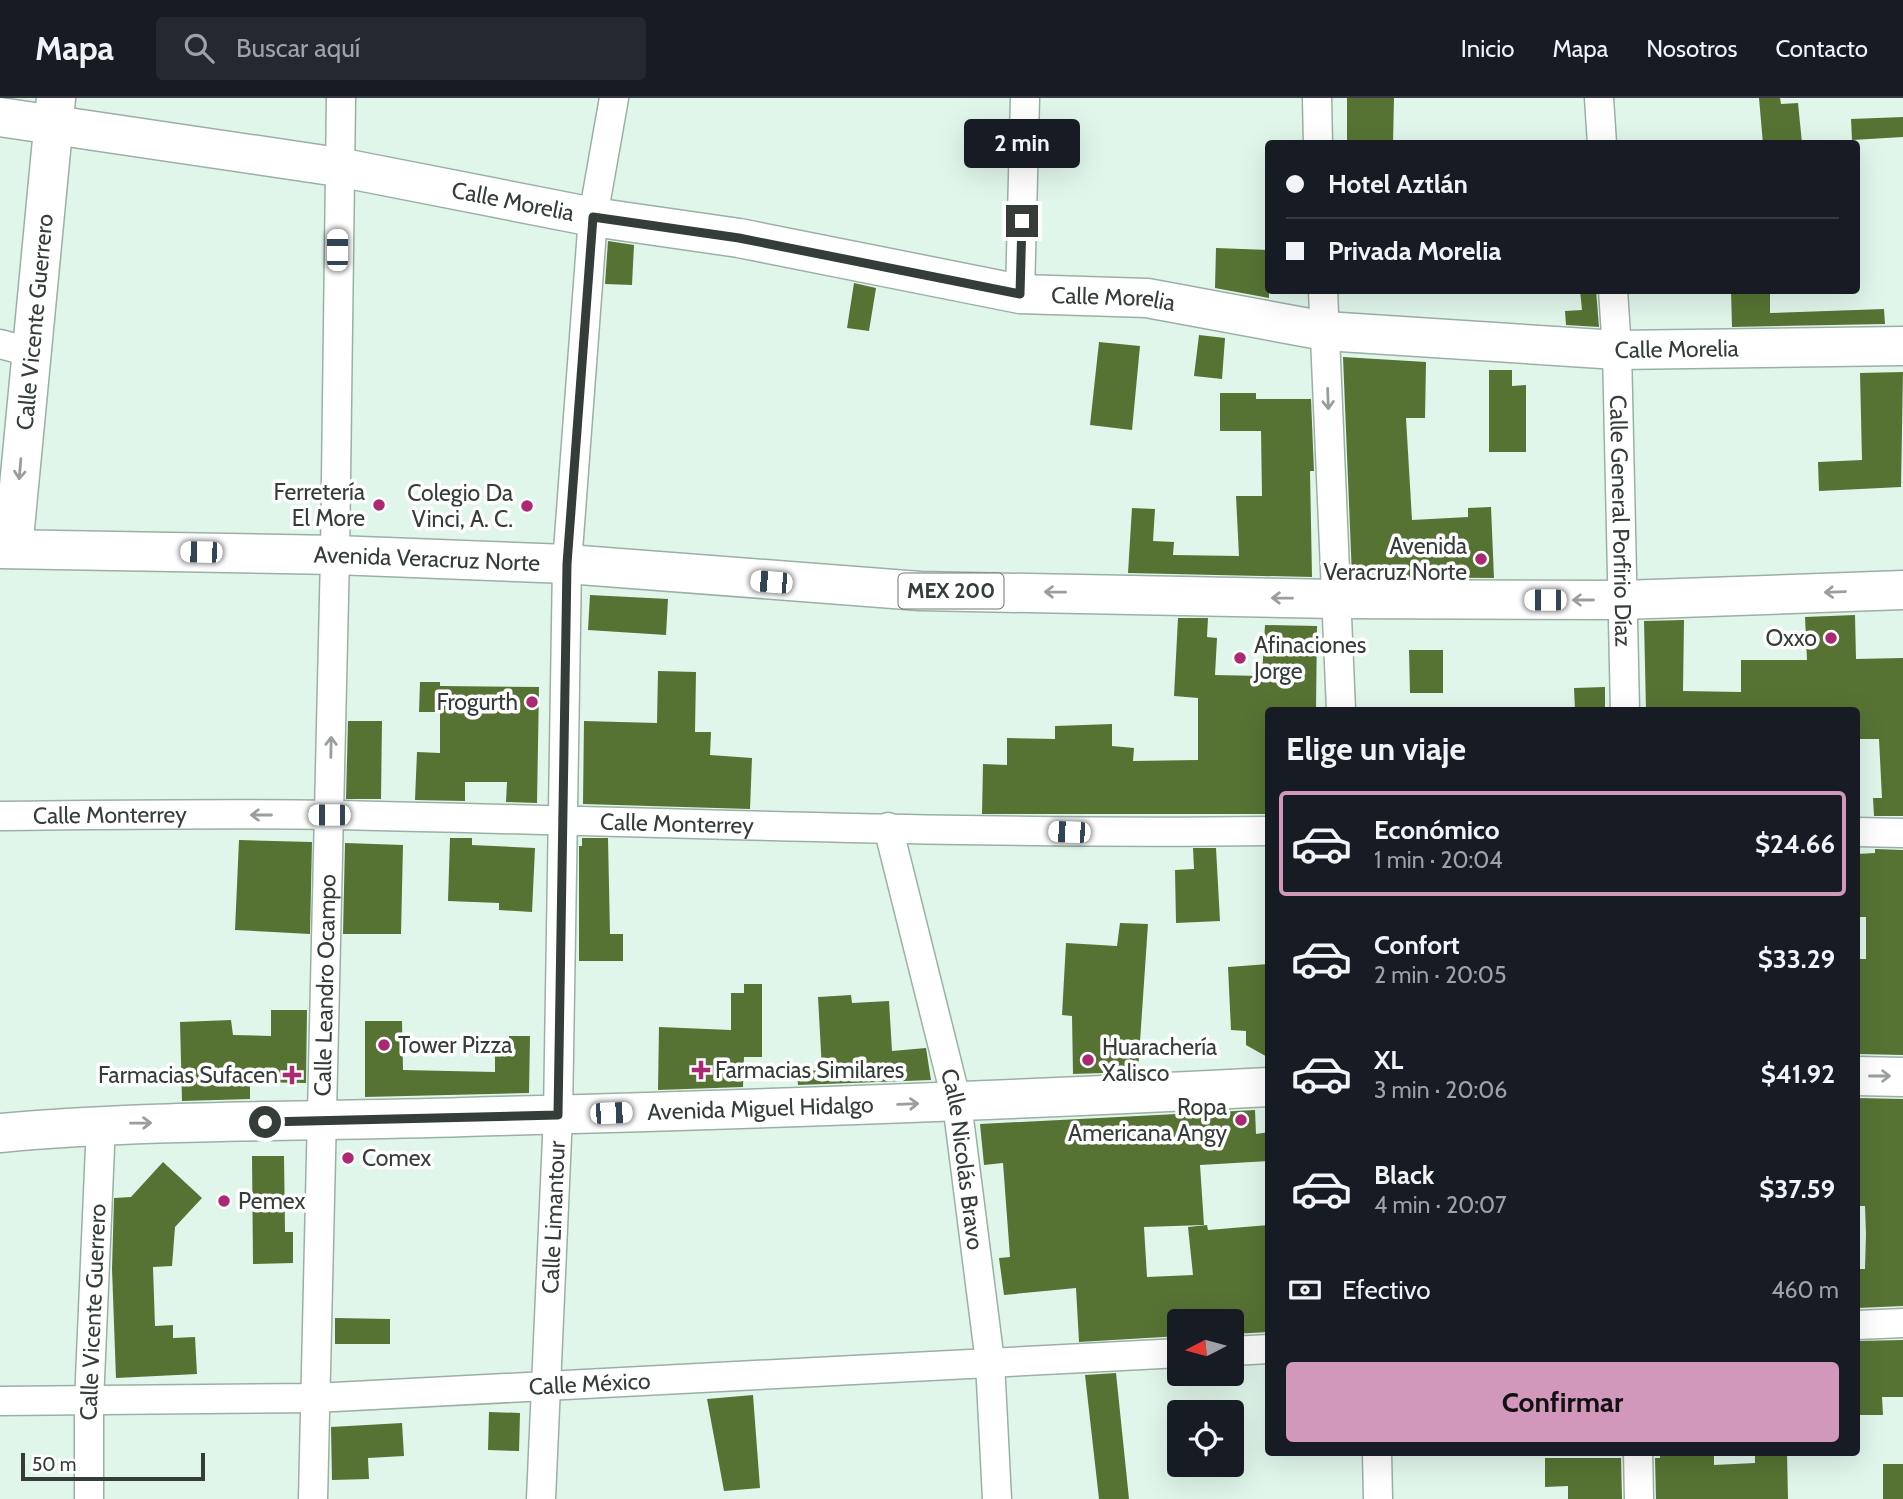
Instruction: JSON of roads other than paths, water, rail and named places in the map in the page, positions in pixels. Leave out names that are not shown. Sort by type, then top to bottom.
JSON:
[{"type":"main road","name":"Calle Morelia","points":[[0,117],[55,112],[593,217],[739,238],[1020,294],[1147,298],[1325,331],[1617,350],[1903,346]]},
{"type":"main road","name":"Calle Vicente Guerrero","points":[[6,549],[15,348],[55,112]]},
{"type":"main road","name":"Avenida Veracruz Norte","points":[[6,549],[335,555],[567,564],[920,591],[1336,599],[1623,600],[1903,590]]},
{"type":"main road","points":[[1860,1076],[1903,1077]]},
{"type":"main road","name":"Avenida Miguel Hidalgo","points":[[0,1133],[101,1124],[320,1121],[957,1103],[1265,1087]]},
{"type":"street","name":"Calle Leandro Ocampo","points":[[313,1499],[335,555],[341,98]]},
{"type":"street","name":"Calle Limantour","points":[[541,1499],[558,1115],[567,564],[593,217],[614,98]]},
{"type":"street","points":[[1020,294],[1025,98]]},
{"type":"street","points":[[1317,98],[1318,140]]},
{"type":"street","points":[[1598,98],[1602,140]]},
{"type":"street","points":[[1323,294],[1341,707]]},
{"type":"street","name":"Calle General Porfirio Díaz","points":[[1613,294],[1617,350],[1625,707]]},
{"type":"street","name":"Calle Monterrey","points":[[0,816],[329,815],[774,828],[888,827],[1094,833],[1265,831]]},
{"type":"street","name":"Calle Nicolás Bravo","points":[[888,827],[957,1103],[990,1362],[997,1499]]},
{"type":"street","points":[[1860,832],[1903,833]]},
{"type":"street","name":"Calle Vicente Guerrero","points":[[89,1499],[89,1402],[101,1124]]},
{"type":"street","points":[[1860,1325],[1903,1324]]},
{"type":"street","points":[[1244,1350],[1265,1349]]},
{"type":"street","name":"Calle México","points":[[0,1402],[314,1398],[1167,1354]]},
{"type":"street","points":[[1377,1456],[1378,1499]]},
{"type":"street","points":[[1638,1456],[1639,1499]]},
{"type":"place","name":"Ferretería El More","points":[[379,505]]},
{"type":"place","name":"Colegio Da Vinci, A. C.","points":[[527,506]]},
{"type":"place","name":"Avenida Veracruz Norte","points":[[1481,559]]},
{"type":"place","name":"Oxxo","points":[[1831,638]]},
{"type":"place","name":"Afinaciones Jorge","points":[[1240,658]]},
{"type":"place","name":"Frogurth","points":[[532,702]]},
{"type":"place","name":"Tower Pizza","points":[[384,1045]]},
{"type":"place","name":"Huarachería Xalisco","points":[[1088,1060]]},
{"type":"place","name":"Farmacias Similares","points":[[701,1070]]},
{"type":"place","name":"Farmacias Sufacen","points":[[292,1075]]},
{"type":"place","name":"Ropa Americana Angy","points":[[1241,1120]]},
{"type":"place","name":"Comex","points":[[348,1158]]},
{"type":"place","name":"Pemex","points":[[224,1201]]}]
